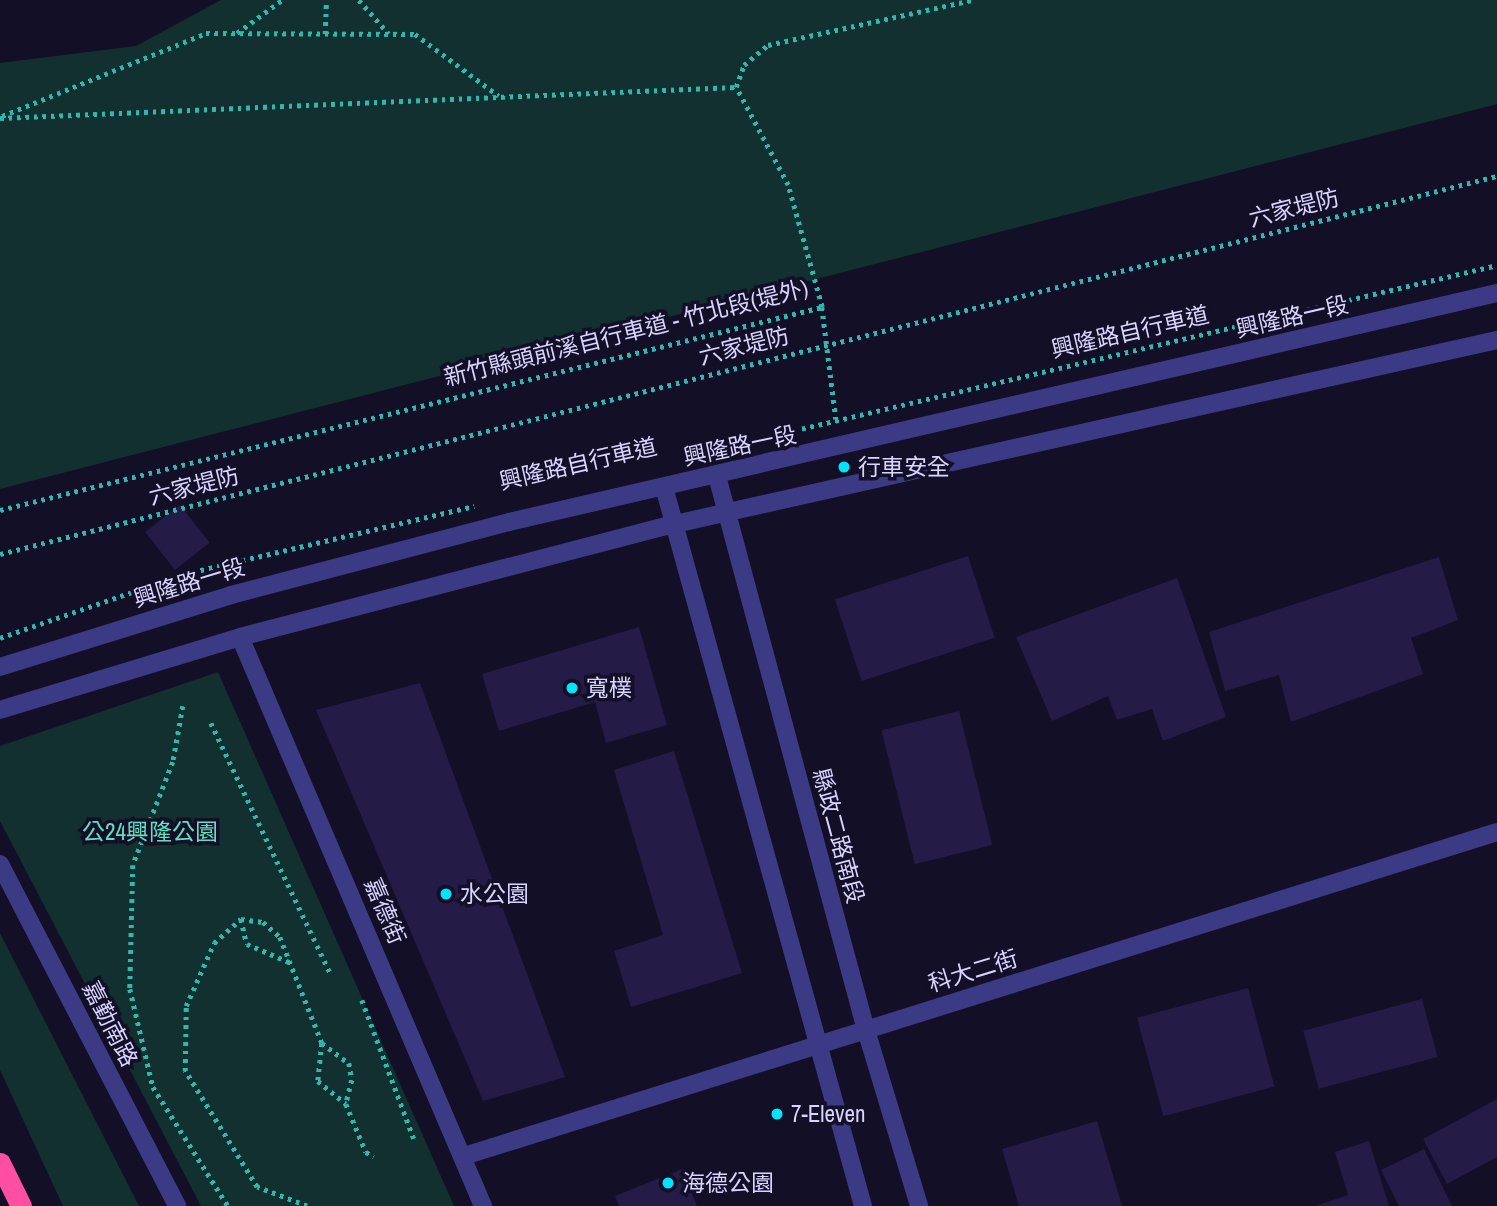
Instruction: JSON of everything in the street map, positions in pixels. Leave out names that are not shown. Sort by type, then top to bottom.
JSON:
[{"type":"highway","points":[[0,1163],[21,1206]]},
{"type":"street","name":"興隆路一段","points":[[0,667],[231,595],[509,522],[717,476],[1497,293]]},
{"type":"street","points":[[0,710],[240,636],[675,524],[725,515],[1497,340]]},
{"type":"street","name":"縣政二路南段","points":[[717,476],[725,515],[866,1030],[919,1206]]},
{"type":"street","points":[[664,487],[863,1206]]},
{"type":"street","name":"嘉德街","points":[[240,636],[464,1156],[483,1206]]},
{"type":"street","name":"科大二街","points":[[464,1156],[1497,832]]},
{"type":"street","name":"嘉勤南路","points":[[0,864],[177,1206]]},
{"type":"path","points":[[237,33],[282,0]]},
{"type":"path","points":[[325,34],[326,0]]},
{"type":"path","points":[[359,0],[389,34]]},
{"type":"path","points":[[0,117],[736,87],[744,65],[768,45],[972,0]]},
{"type":"path","points":[[0,117],[206,33],[415,34],[500,97]]},
{"type":"path","name":"新竹縣頭前溪自行車道 - 竹北段(堤外)","points":[[0,510],[822,307],[788,185],[736,87]]},
{"type":"path","name":"六家堤防","points":[[0,554],[825,343],[1497,176]]},
{"type":"path","name":"興隆路自行車道","points":[[699,453],[1497,265]]},
{"type":"path","points":[[822,307],[836,419]]},
{"type":"path","name":"興隆路自行車道","points":[[0,638],[184,574],[489,502]]},
{"type":"path","points":[[183,706],[173,762],[133,865],[130,989],[153,1087],[229,1206]]},
{"type":"path","points":[[211,723],[330,972]]},
{"type":"path","points":[[241,919],[247,944],[289,962]]},
{"type":"path","points":[[307,1206],[257,1187],[185,1071],[186,1006],[214,943],[241,919],[263,922],[271,930],[289,962],[321,1043],[318,1080],[346,1104],[366,1152],[374,1157]]},
{"type":"path","points":[[362,1000],[414,1139]]},
{"type":"path","points":[[321,1043],[349,1063],[352,1080],[346,1104]]},
{"type":"green space","points":[[221,0],[1497,0],[1497,104],[0,489],[0,63],[136,46]]},
{"type":"green space","name":"公24興隆公園","points":[[218,672],[454,1206],[201,1206],[0,821],[0,746]]},
{"type":"green space","points":[[0,933],[139,1206],[63,1206],[0,1070]]},
{"type":"building","points":[[180,505],[210,543],[175,570],[145,532]]},
{"type":"building","points":[[968,556],[995,638],[861,681],[835,599]]},
{"type":"building","points":[[1439,557],[1458,620],[1411,638],[1423,674],[1291,722],[1279,675],[1225,691],[1209,632]]},
{"type":"building","points":[[1177,578],[1226,717],[1163,741],[1152,709],[1117,720],[1108,696],[1052,721],[1016,637]]},
{"type":"building","name":"寬樸","points":[[639,627],[667,725],[606,743],[595,702],[499,731],[482,674]]},
{"type":"building","name":"水公園","points":[[420,683],[565,1077],[483,1101],[316,710]]},
{"type":"building","points":[[959,711],[992,845],[915,864],[881,730]]},
{"type":"building","points":[[674,751],[742,973],[631,1007],[614,951],[663,935],[614,770]]},
{"type":"building","points":[[1248,988],[1274,1087],[1163,1116],[1137,1018]]},
{"type":"building","points":[[1422,999],[1438,1057],[1319,1089],[1303,1031]]},
{"type":"building","points":[[1497,1099],[1497,1157],[1447,1184],[1423,1139]]},
{"type":"building","points":[[1097,1121],[1122,1206],[1019,1206],[1002,1149]]},
{"type":"building","points":[[1369,1141],[1389,1206],[1315,1206],[1348,1195],[1335,1152]]},
{"type":"building","points":[[1424,1149],[1452,1206],[1399,1206],[1381,1170]]},
{"type":"building","name":"海德公園","points":[[682,1169],[697,1206],[619,1206],[615,1196]]},
{"type":"place","name":"行車安全","points":[[844,467]]},
{"type":"place","name":"寬樸","points":[[572,688]]},
{"type":"place","name":"水公園","points":[[446,894]]},
{"type":"place","name":"7-Eleven","points":[[777,1114]]},
{"type":"place","name":"海德公園","points":[[668,1183]]}]
